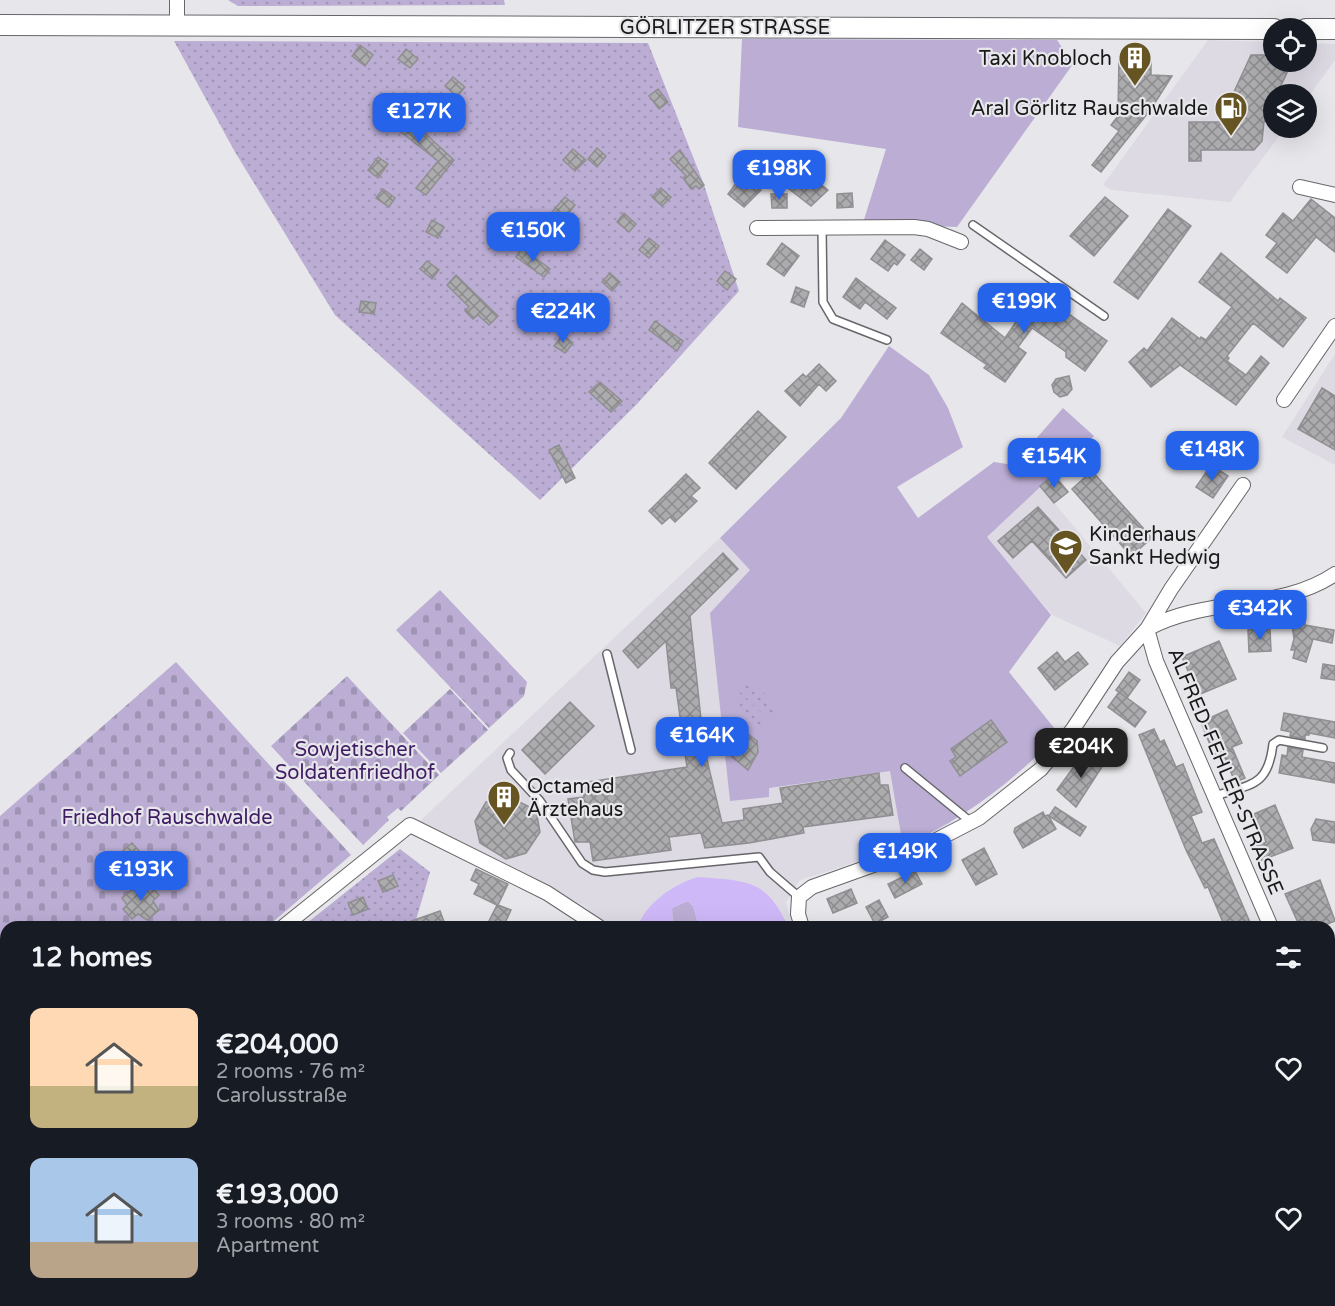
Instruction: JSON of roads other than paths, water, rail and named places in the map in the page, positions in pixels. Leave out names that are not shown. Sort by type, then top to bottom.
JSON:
[{"type":"street","points":[[177,0],[177,25]]},
{"type":"street","name":"GÖRLITZER STRASSE","points":[[0,25],[1263,29]]},
{"type":"street","points":[[1317,29],[1335,29]]},
{"type":"street","points":[[1300,187],[1335,195]]},
{"type":"street","points":[[757,228],[914,227],[928,229],[961,242]]},
{"type":"street","points":[[1284,400],[1335,326]]},
{"type":"street","points":[[800,921],[798,914],[799,897],[812,887],[921,848],[971,822],[1011,794],[1041,769],[1073,729],[1117,662],[1147,629],[1171,589],[1244,485]]},
{"type":"street","points":[[1147,629],[1167,618],[1274,596],[1309,586],[1335,574]]},
{"type":"street","name":"ALFRED-FEHLER-STRASSE","points":[[1147,629],[1156,661],[1268,921]]},
{"type":"street","points":[[290,921],[410,825],[538,889],[589,921]]},
{"type":"lane","points":[[973,225],[1104,316]]},
{"type":"lane","points":[[822,227],[823,302],[827,312],[832,319],[887,340]]},
{"type":"lane","points":[[607,654],[631,750]]},
{"type":"lane","points":[[1215,796],[1257,781],[1266,774],[1273,744],[1279,740],[1323,748]]},
{"type":"lane","points":[[510,753],[507,758],[511,770],[540,801],[582,863],[592,870],[605,872],[759,858],[770,872],[799,897]]},
{"type":"lane","points":[[905,768],[971,822]]},
{"type":"place","name":"Taxi Knobloch","points":[[1135,87]]},
{"type":"place","name":"Aral Görlitz Rauschwalde","points":[[1231,137]]},
{"type":"place","name":"Kinderhaus Sankt Hedwig","points":[[1066,575]]},
{"type":"place","name":"Octamed Ärztehaus","points":[[504,826]]},
{"type":"park label","name":"Sowjetischer Soldatenfriedhof","points":[[355,760]]},
{"type":"park label","name":"Friedhof Rauschwalde","points":[[167,817]]}]
